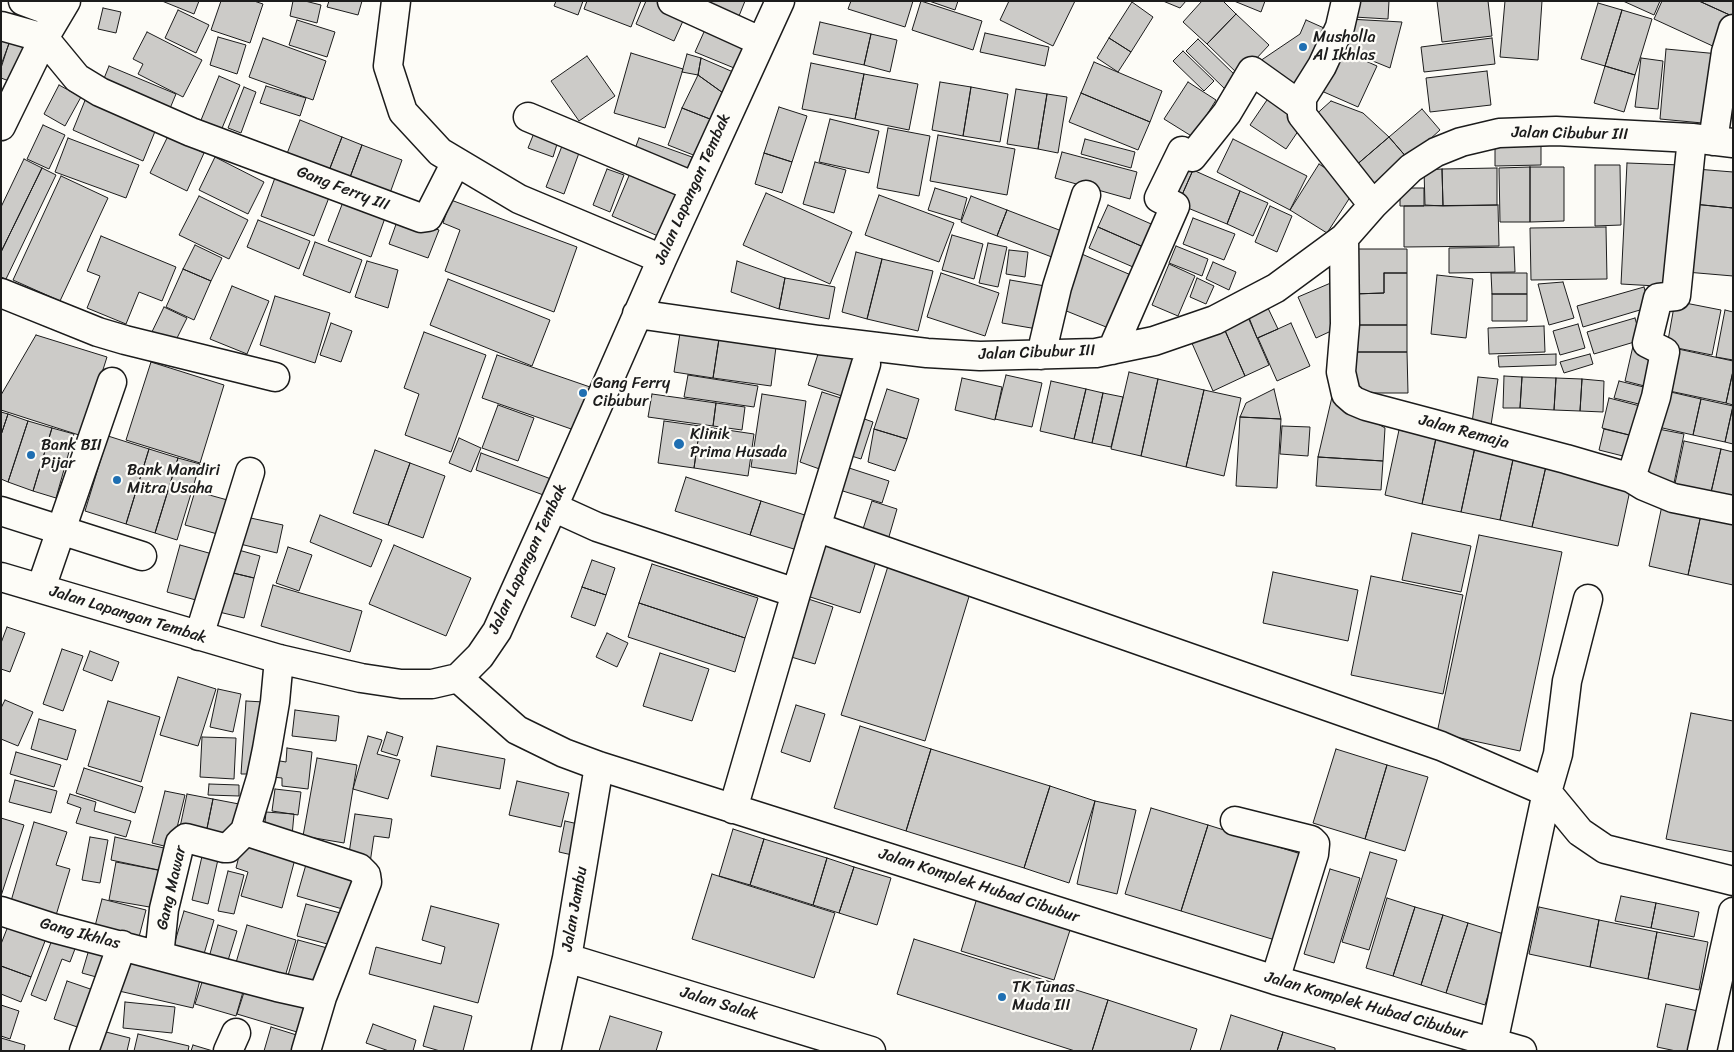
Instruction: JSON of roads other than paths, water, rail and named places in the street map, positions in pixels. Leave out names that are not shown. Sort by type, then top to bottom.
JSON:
[{"type":"street","points":[[1,126],[44,38],[62,7],[23,1]]},
{"type":"street","points":[[396,1],[388,66],[403,112],[440,152],[519,198],[662,259]]},
{"type":"street","points":[[672,1],[760,41]]},
{"type":"street","name":"Jalan Lapangan Tembak","points":[[1,576],[279,659],[361,678],[401,684],[432,684],[458,678],[480,656],[497,631],[637,314],[760,41],[780,1]]},
{"type":"street","points":[[1346,1],[1340,27],[1322,66],[1302,98],[1302,115],[1373,205]]},
{"type":"street","points":[[1,26],[44,38]]},
{"type":"street","points":[[1631,478],[1656,396],[1665,352],[1647,343],[1658,298],[1676,296],[1713,141],[1726,52],[1733,29]]},
{"type":"street","name":"Gang Ferry III","points":[[44,38],[77,78],[100,92],[191,132],[421,218],[428,217],[456,162]]},
{"type":"street","points":[[1112,350],[1175,206],[1159,198],[1182,151],[1192,157],[1227,113],[1252,71],[1301,106]]},
{"type":"street","points":[[528,117],[695,187]]},
{"type":"street","name":"Jalan Cibubur III","points":[[637,314],[819,340],[927,353],[980,356],[1096,353],[1154,341],[1215,320],[1276,288],[1344,238],[1373,205],[1411,168],[1436,152],[1461,142],[1499,133],[1556,131],[1713,141]]},
{"type":"street","points":[[1041,355],[1057,287],[1086,195]]},
{"type":"street","name":"Jalan Remaja","points":[[1344,238],[1345,324],[1341,372],[1346,394],[1354,401],[1366,406],[1631,478],[1644,486],[1673,498],[1733,510]]},
{"type":"street","points":[[1,294],[98,332],[275,377]]},
{"type":"street","points":[[734,809],[796,593],[866,364]]},
{"type":"street","points":[[41,588],[112,382]]},
{"type":"street","points":[[198,636],[250,472]]},
{"type":"street","points":[[553,507],[597,527],[796,593]]},
{"type":"street","points":[[1,511],[142,556]]},
{"type":"street","points":[[816,527],[1441,746],[1547,792],[1580,832],[1605,849],[1733,881]]},
{"type":"street","points":[[1493,1042],[1547,792],[1558,754],[1567,681],[1588,599]]},
{"type":"street","name":"Gang Mawar","points":[[159,956],[164,909],[180,843],[186,838],[228,848],[245,831],[261,778],[267,749],[275,702],[279,659]]},
{"type":"street","name":"Jalan Komplek Hubad Cibubur","points":[[458,678],[517,730],[564,753],[599,766],[1275,980],[1522,1051]]},
{"type":"street","name":"Jalan Jambu","points":[[546,1051],[567,958],[599,766]]},
{"type":"street","points":[[1235,820],[1311,840],[1315,844],[1314,854],[1275,980]]},
{"type":"street","points":[[245,831],[359,868],[366,875],[367,882],[322,997],[306,1051]]},
{"type":"street","name":"Gang Ikhlas","points":[[1,911],[53,928],[159,956]]},
{"type":"street","points":[[1702,1051],[1733,912]]},
{"type":"street","points":[[84,1051],[122,945]]},
{"type":"street","points":[[159,956],[322,997]]},
{"type":"street","name":"Jalan Salak","points":[[567,958],[871,1051]]},
{"type":"place","name":"Musholla Al Ikhlas","points":[[1303,47]]},
{"type":"place","name":"Gang Ferry Cibubur","points":[[583,393]]},
{"type":"place","name":"Klinik Prima Husada","points":[[679,444]]},
{"type":"place","name":"Bank BII Pijar","points":[[31,455]]},
{"type":"place","name":"Bank Mandiri Mitra Usaha","points":[[117,480]]},
{"type":"place","name":"TK Tunas Muda III","points":[[1002,997]]}]
